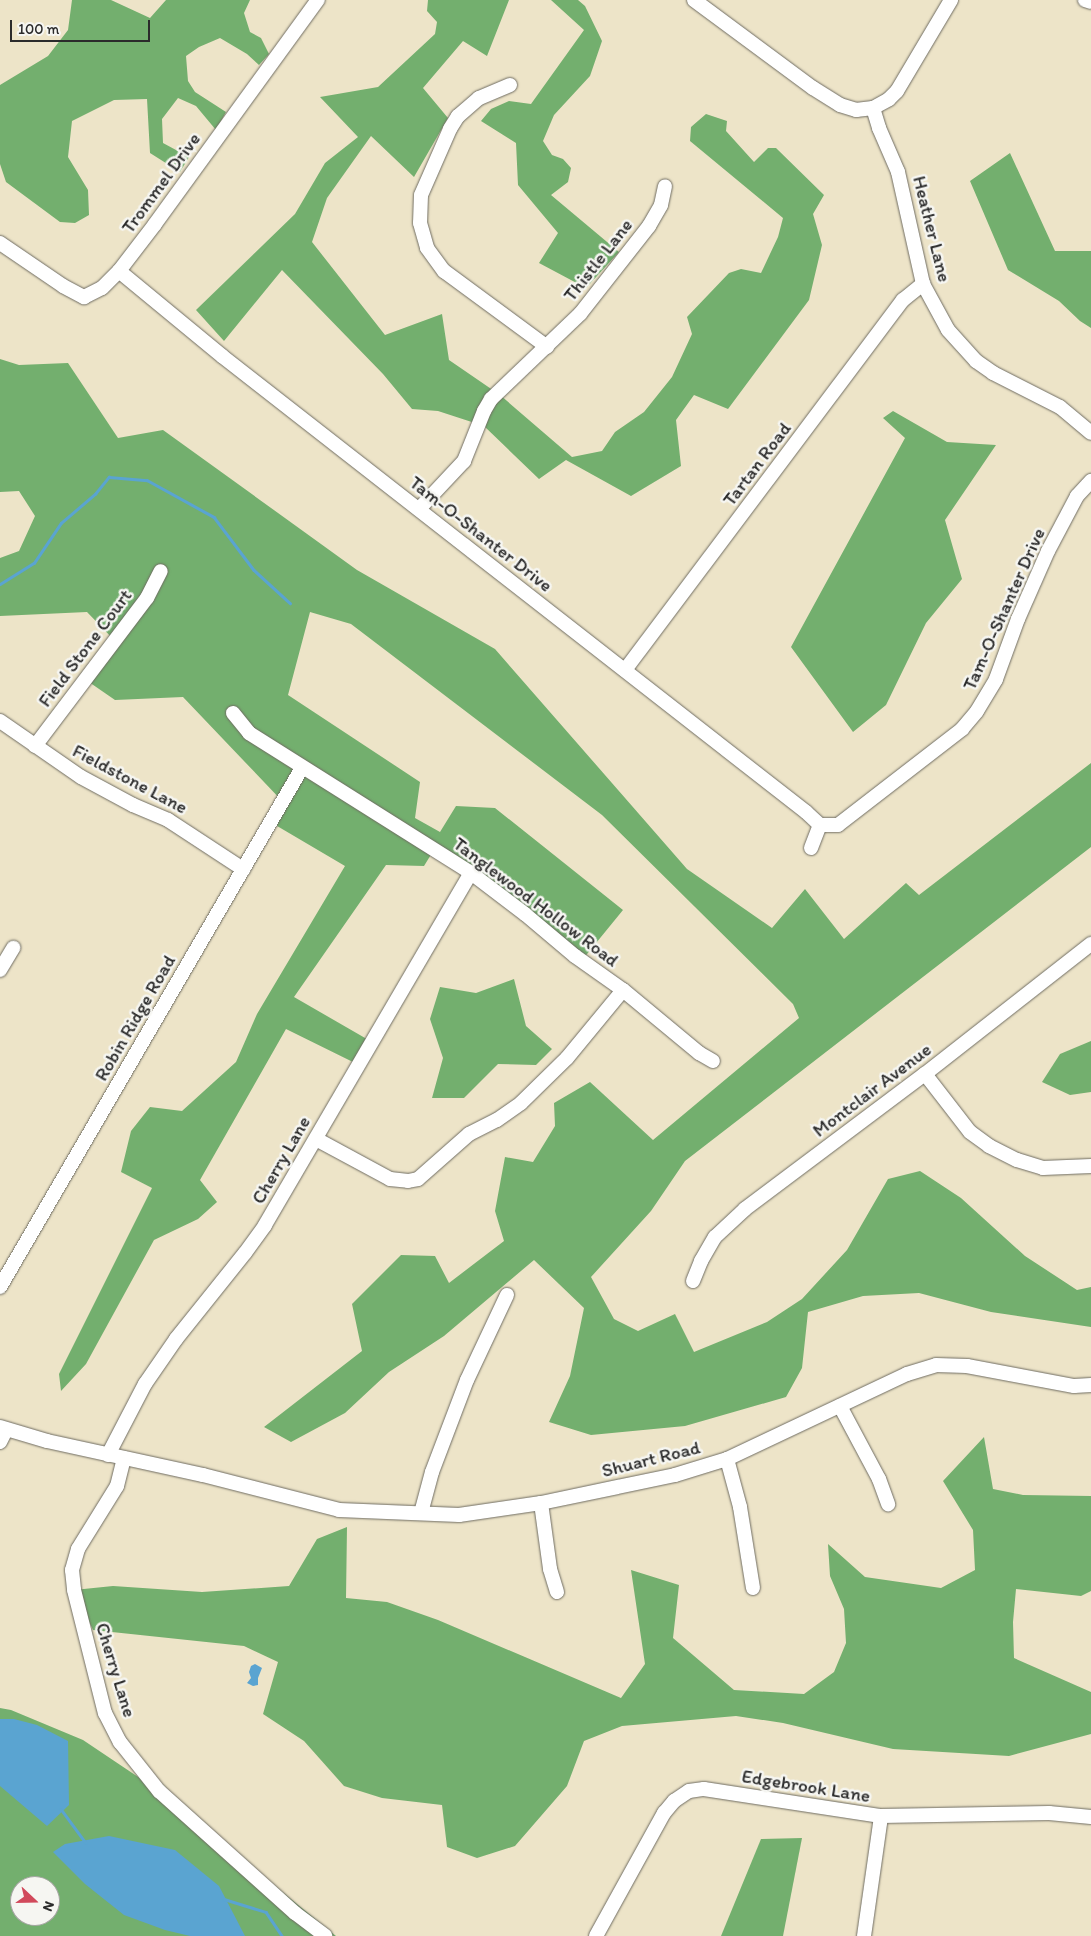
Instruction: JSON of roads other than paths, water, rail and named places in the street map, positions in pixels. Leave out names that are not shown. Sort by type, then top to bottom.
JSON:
[{"type":"street","name":"Trommel Drive","points":[[0,242],[63,286],[84,297],[102,288],[119,271],[318,0]]},
{"type":"street","points":[[694,0],[840,105],[856,110],[873,108],[889,99],[897,91],[951,0]]},
{"type":"street","points":[[1085,0],[1091,2]]},
{"type":"street","points":[[510,85],[478,98],[458,116],[450,129],[421,195],[420,223],[427,248],[444,271],[547,347]]},
{"type":"street","name":"Heather Lane","points":[[873,108],[879,128],[898,172],[923,284],[948,330],[976,361],[1010,383],[1060,407],[1091,433]]},
{"type":"street","name":"Thistle Lane","points":[[419,509],[464,462],[484,411],[496,394],[580,314],[649,226],[661,205],[665,186]]},
{"type":"street","name":"Tam-O-Shanter Drive","points":[[119,271],[222,356],[806,812],[820,825],[838,825],[957,733],[977,710],[996,679],[1018,619],[1048,551],[1078,496],[1091,481]]},
{"type":"street","name":"Tartan Road","points":[[624,670],[903,300],[923,284]]},
{"type":"street","name":"Field Stone Court","points":[[35,746],[147,598],[161,571]]},
{"type":"street","name":"Tanglewood Hollow Road","points":[[233,713],[249,733],[471,873],[576,956],[623,990],[699,1053],[713,1061]]},
{"type":"street","name":"Fieldstone Lane","points":[[0,721],[81,778],[189,832],[243,869]]},
{"type":"street","name":"Robin Ridge Road","points":[[0,1287],[302,768]]},
{"type":"street","points":[[811,848],[820,825]]},
{"type":"street","name":"Cherry Lane","points":[[108,1455],[145,1384],[188,1323],[250,1246],[316,1139],[471,873]]},
{"type":"street","name":"Montclair Avenue","points":[[693,1282],[701,1261],[715,1237],[746,1209],[925,1074],[1091,944]]},
{"type":"street","points":[[0,970],[13,948]]},
{"type":"street","points":[[316,1139],[390,1179],[408,1181],[424,1176],[469,1134],[497,1120],[521,1103],[567,1058],[623,990]]},
{"type":"street","points":[[925,1074],[970,1132],[989,1146],[1017,1160],[1044,1168],[1091,1166]]},
{"type":"street","points":[[421,1514],[432,1472],[467,1380],[508,1295]]},
{"type":"street","name":"Shuart Road","points":[[2,1433],[203,1476],[339,1510],[459,1515],[541,1503],[675,1475],[727,1460],[907,1374],[936,1365],[967,1366],[1066,1384],[1091,1385]]},
{"type":"street","points":[[840,1406],[879,1479],[888,1504]]},
{"type":"street","name":"Cherry Lane","points":[[124,1458],[117,1486],[75,1555],[72,1570],[74,1590],[106,1713],[120,1742],[159,1791],[295,1913],[325,1936]]},
{"type":"street","points":[[727,1460],[740,1507],[753,1588]]},
{"type":"street","points":[[541,1503],[550,1569],[557,1592]]},
{"type":"street","name":"Edgebrook Lane","points":[[596,1936],[664,1813],[674,1801],[689,1791],[704,1789],[881,1816],[1049,1813],[1091,1817]]},
{"type":"street","points":[[864,1936],[881,1816]]},
{"type":"water","points":[[255,1664],[262,1668],[258,1678],[258,1685],[253,1686],[247,1683],[251,1678],[249,1672],[251,1666]]},
{"type":"water","points":[[0,1719],[14,1719],[37,1725],[68,1741],[69,1805],[47,1826],[0,1786]]},
{"type":"water","points":[[109,1836],[175,1850],[219,1886],[245,1936],[190,1936],[165,1930],[124,1915],[85,1884],[53,1852],[65,1844]]},
{"type":"waterway","points":[[0,584],[34,563],[61,523],[95,494],[109,477],[147,480],[214,517],[254,570],[290,603]]},
{"type":"waterway","points":[[61,1809],[86,1843]]},
{"type":"waterway","points":[[224,1899],[266,1912],[282,1936]]}]
